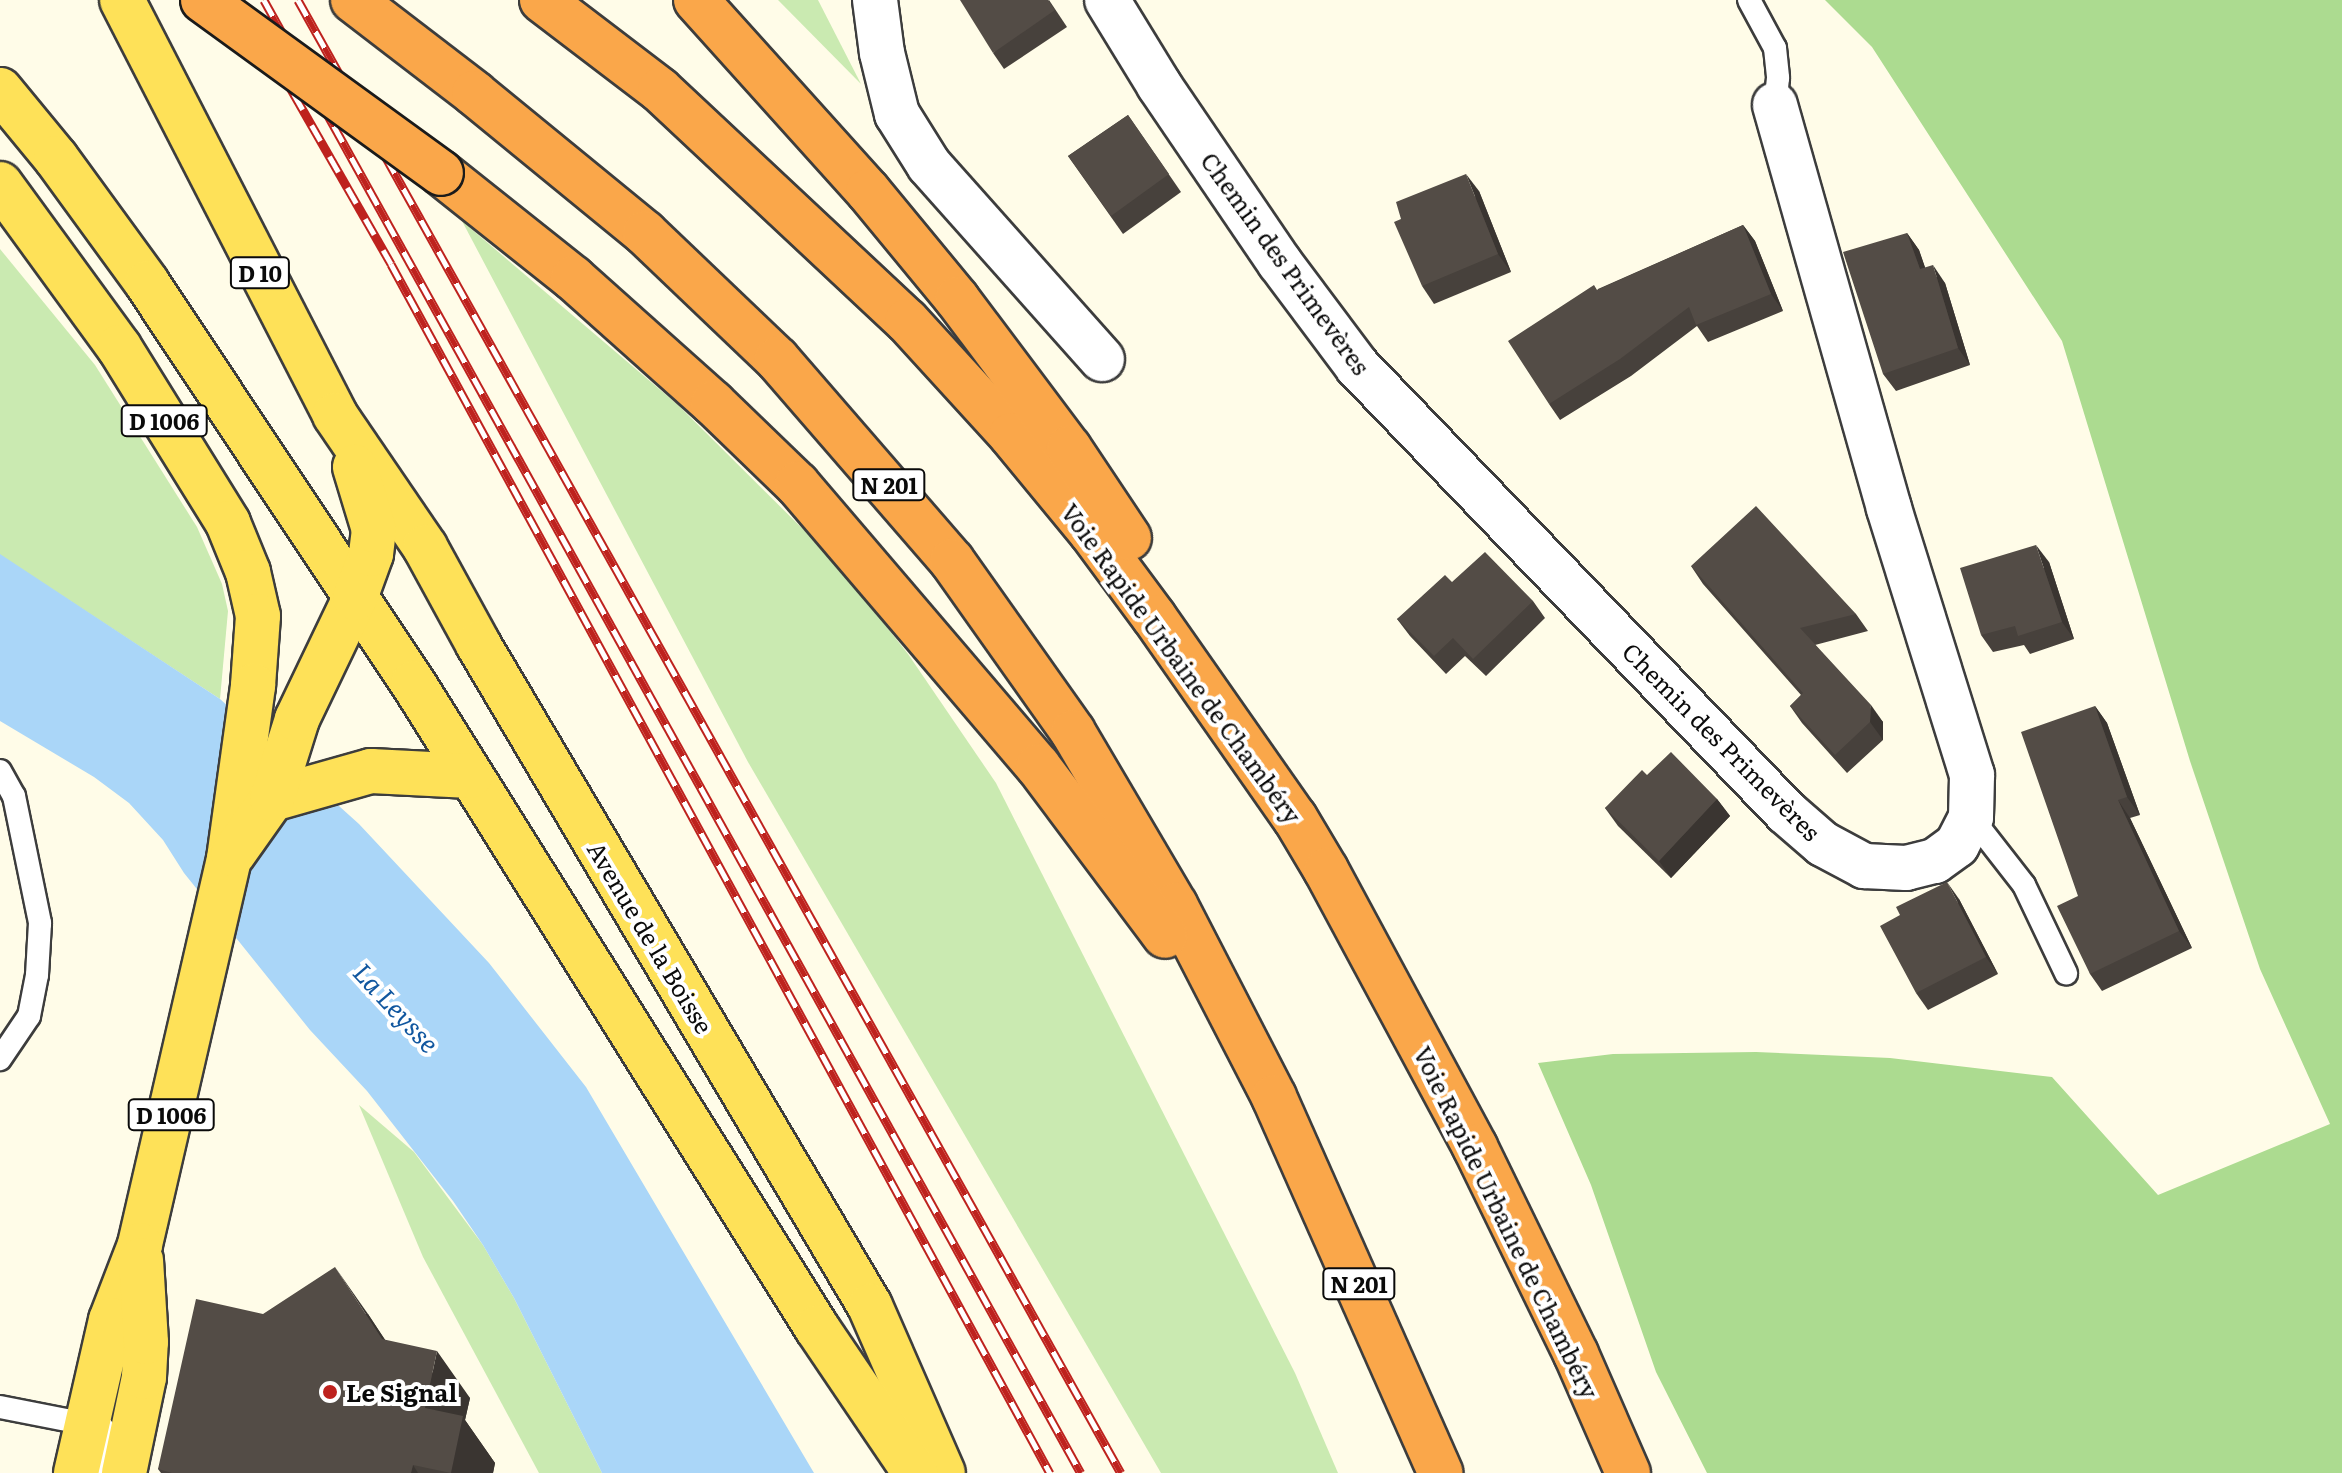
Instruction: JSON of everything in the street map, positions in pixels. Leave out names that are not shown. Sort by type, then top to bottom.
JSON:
[{"type":"highway","points":[[203,0],[441,173],[573,278],[713,403],[797,484],[1038,766],[1165,936],[1274,1097]]},
{"type":"highway","name":"N 201","points":[[353,0],[474,93],[645,233],[777,359],[875,468],[952,561],[1073,732],[1148,857],[1274,1097],[1441,1473]]},
{"type":"highway","name":"Voie Rapide Urbaine de Chambéry","points":[[542,0],[660,90],[907,321],[1011,435],[1091,532],[1295,818],[1475,1147],[1576,1354],[1628,1473]]},
{"type":"highway","points":[[696,0],[878,203],[957,299],[1069,448],[1139,552],[1223,688],[1295,818]]},
{"type":"main road","name":"D 10","points":[[122,0],[335,415]]},
{"type":"main road","points":[[0,90],[56,158],[147,283],[413,683],[817,1328],[915,1473]]},
{"type":"main road","name":"D 1006","points":[[0,184],[119,347],[228,523],[248,572],[258,616],[253,686],[229,859],[140,1245],[111,1320],[76,1473]]},
{"type":"main road","points":[[229,859],[272,799],[297,719],[355,598],[371,554],[374,530],[368,504],[335,415]]},
{"type":"main road","name":"Avenue de la Boisse","points":[[335,415],[425,547],[486,657],[870,1306],[943,1473]]},
{"type":"main road","points":[[272,799],[371,771],[470,776]]},
{"type":"main road","name":"D 1006","points":[[124,1473],[145,1366],[140,1245]]},
{"type":"street","points":[[875,0],[882,53],[897,114],[929,165],[1102,359]]},
{"type":"street","name":"Chemin des Primevères","points":[[1107,0],[1159,85],[1254,225],[1357,366],[1786,812],[1823,844],[1864,866],[1906,868],[1935,861],[1957,845],[1971,817]]},
{"type":"street","points":[[1775,105],[1889,508],[1972,775],[1971,817]]},
{"type":"lane","points":[[1749,0],[1775,48],[1778,78],[1775,105]]},
{"type":"lane","points":[[0,771],[14,796],[40,923],[37,975],[29,1016],[0,1059]]},
{"type":"lane","points":[[1971,817],[2024,885],[2066,973]]},
{"type":"lane","points":[[0,1407],[89,1422],[102,1427],[110,1451],[106,1473]]},
{"type":"green space","points":[[778,0],[818,0],[861,84]]},
{"type":"green space","points":[[1825,0],[2342,0],[2342,1473],[1707,1473],[1656,1372],[1591,1185],[1538,1063],[1613,1054],[1756,1052],[1890,1058],[2052,1077],[2158,1195],[2330,1124],[2260,969],[2190,761],[2062,341],[1872,47]]},
{"type":"green space","points":[[462,221],[678,405],[834,560],[908,654],[996,783],[1295,1373],[1338,1473],[1161,1473],[748,762]]},
{"type":"green space","points":[[0,249],[95,365],[197,527],[222,584],[228,611],[220,699],[0,555]]},
{"type":"green space","points":[[359,1105],[414,1152],[483,1245],[514,1298],[602,1473],[539,1473],[423,1257]]},
{"type":"water","name":"La Leysse","points":[[0,554],[220,699],[359,824],[489,963],[586,1087],[814,1473],[602,1473],[514,1298],[483,1245],[453,1201],[367,1091],[310,1030],[184,873],[163,840],[129,803],[94,777],[0,721]]},
{"type":"building","points":[[960,0],[1048,0],[1055,10],[993,53]]},
{"type":"building","points":[[1128,115],[1169,174],[1111,216],[1068,156]]},
{"type":"building","points":[[1466,174],[1498,254],[1422,286],[1394,222],[1401,219],[1396,202]]},
{"type":"building","points":[[1743,225],[1771,294],[1696,325],[1689,307],[1620,359],[1549,404],[1508,341],[1594,285],[1597,290]]},
{"type":"building","points":[[1907,233],[1920,269],[1933,265],[1958,348],[1883,374],[1843,252]]},
{"type":"building","points":[[1756,506],[1856,614],[1800,628],[1871,705],[1870,722],[1835,755],[1790,706],[1803,693],[1691,566]]},
{"type":"building","points":[[2036,545],[2062,622],[2018,636],[2015,626],[1981,635],[1960,568]]},
{"type":"building","points":[[1485,552],[1533,601],[1473,659],[1453,638],[1434,656],[1397,619],[1445,575],[1452,582]]},
{"type":"building","points":[[2095,706],[2127,797],[2118,800],[2179,931],[2090,974],[2057,906],[2078,896],[2021,732]]},
{"type":"building","points":[[1671,752],[1717,799],[1659,861],[1605,808],[1642,770],[1647,775]]},
{"type":"building","points":[[1947,882],[1986,957],[1916,993],[1880,926],[1900,915],[1896,907]]},
{"type":"building","name":"Le Signal","points":[[335,1267],[382,1339],[437,1351],[425,1408],[463,1416],[451,1473],[413,1465],[411,1473],[172,1473],[158,1469],[196,1299],[263,1314]]},
{"type":"railway","points":[[240,0],[391,264],[1050,1473]]},
{"type":"railway","points":[[264,0],[1081,1473]]},
{"type":"railway","points":[[298,0],[1121,1473]]},
{"type":"place","name":"Le Signal","points":[[330,1392]]}]
